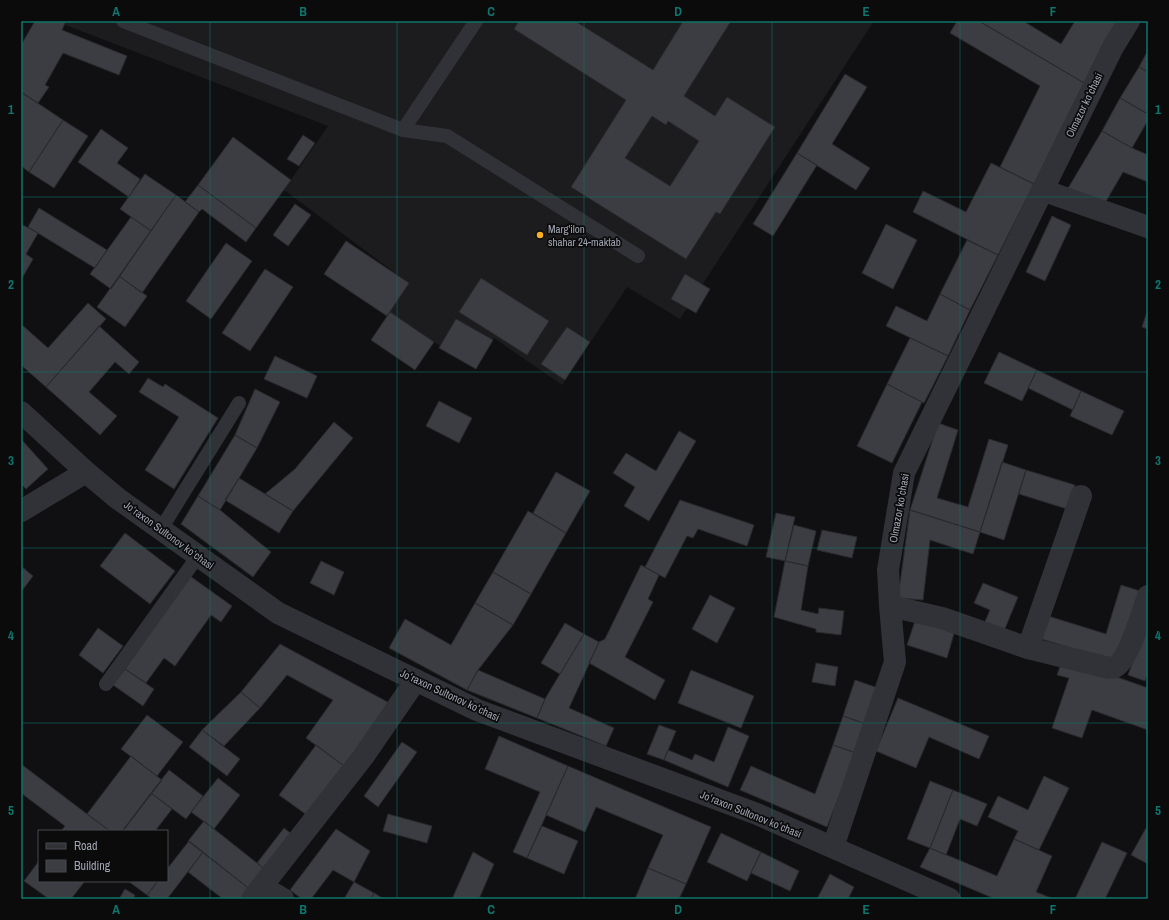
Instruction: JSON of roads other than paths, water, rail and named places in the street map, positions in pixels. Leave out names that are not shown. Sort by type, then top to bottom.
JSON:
[{"type":"street","name":"Olmazor koʻchasi","points":[[833,847],[895,662],[888,570],[904,473],[1113,47],[1129,21]]},
{"type":"street","points":[[1042,190],[1148,227]]},
{"type":"street","name":"Joʻraxon Sultonov koʻchasi","points":[[21,412],[86,472],[118,498],[278,613],[477,710],[757,814],[950,899]]},
{"type":"street","points":[[21,511],[86,472]]},
{"type":"street","points":[[1028,648],[1081,496]]},
{"type":"street","points":[[890,606],[942,618],[1028,648],[1109,668],[1115,667],[1120,663],[1128,651],[1148,596]]},
{"type":"street","points":[[283,899],[257,893],[363,757],[416,680]]},
{"type":"lane","points":[[123,21],[403,130],[447,136],[638,256]]},
{"type":"lane","points":[[403,130],[476,21]]},
{"type":"lane","points":[[161,529],[239,403]]},
{"type":"lane","points":[[106,684],[198,556]]},
{"type":"place","name":"Marg'ilon shahar 24-maktab","points":[[540,235]]}]
